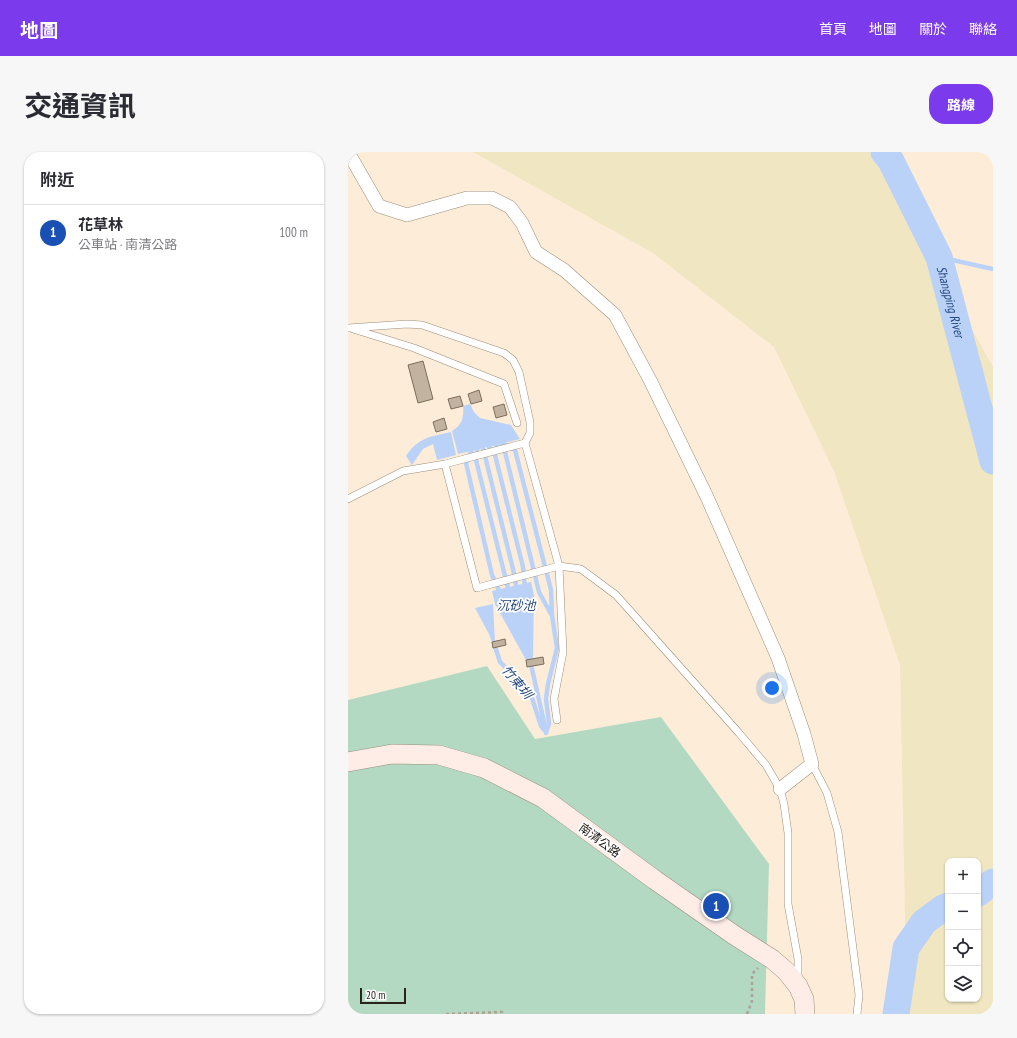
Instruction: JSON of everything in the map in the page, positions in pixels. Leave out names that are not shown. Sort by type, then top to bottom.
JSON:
[{"type":"main road","name":"南清公路","points":[[348,762],[392,754],[439,755],[484,768],[543,798],[655,880],[772,959],[786,971],[798,986],[804,999],[805,1014]]},
{"type":"street","points":[[348,152],[379,206],[407,216],[467,198],[492,198],[510,207],[522,223],[536,252],[564,270],[616,315],[650,380],[707,497],[778,658],[804,734],[812,764],[780,788]]},
{"type":"lane","points":[[348,328],[407,324],[422,325],[504,353],[513,360],[519,372],[530,427],[530,433],[525,443],[559,566],[563,652],[554,699],[557,720]]},
{"type":"lane","points":[[348,328],[414,348],[504,384],[517,423]]},
{"type":"lane","points":[[348,499],[403,471],[445,464],[525,443]]},
{"type":"lane","points":[[445,464],[477,588],[559,566],[581,569],[616,595],[766,765],[780,788],[784,804],[788,832],[788,904],[798,959],[798,986]]},
{"type":"lane","points":[[812,764],[827,793],[838,832],[859,996],[857,1014]]},
{"type":"path","points":[[747,1014],[752,1001],[752,974],[761,965],[756,949]]},
{"type":"path","points":[[446,1014],[502,1012],[503,1014]]},
{"type":"green space","points":[[487,666],[535,739],[661,717],[769,864],[765,1014],[348,1014],[348,700]]},
{"type":"sand","points":[[473,152],[873,152],[993,367],[993,1014],[907,1014],[900,665],[834,471],[774,347],[653,253]]},
{"type":"water","points":[[470,404],[474,412],[480,418],[511,425],[520,439],[458,454],[452,431],[462,421],[463,406]]},
{"type":"water","points":[[451,432],[456,455],[437,460],[433,444],[423,449],[412,465],[406,456],[415,445],[431,437]]},
{"type":"water","name":"沉砂池","points":[[531,582],[534,595],[533,658],[526,660],[495,604],[492,591]]},
{"type":"water","points":[[493,604],[495,642],[492,642],[475,608]]},
{"type":"building","points":[[423,361],[433,399],[418,403],[408,365]]},
{"type":"building","points":[[479,390],[482,401],[471,404],[468,394]]},
{"type":"building","points":[[460,396],[463,406],[451,409],[448,399]]},
{"type":"building","points":[[504,404],[507,415],[496,418],[493,407]]},
{"type":"building","points":[[444,418],[447,429],[436,432],[433,422]]},
{"type":"building","points":[[505,639],[506,645],[493,648],[492,642]]},
{"type":"building","points":[[543,657],[544,664],[527,667],[526,660]]},
{"type":"waterway","name":"Shangping River","points":[[884,152],[891,161],[939,257],[993,461]]},
{"type":"waterway","points":[[939,257],[993,269]]},
{"type":"waterway","points":[[498,441],[515,450],[551,590],[552,615],[557,648],[548,684],[546,699],[549,723],[546,733]]},
{"type":"waterway","points":[[486,442],[495,455],[523,567],[525,589]]},
{"type":"waterway","points":[[492,442],[505,452],[539,592],[551,614]]},
{"type":"waterway","points":[[478,443],[476,460],[509,592]]},
{"type":"waterway","points":[[482,444],[517,590]]},
{"type":"waterway","points":[[473,447],[466,463],[492,575],[501,595]]},
{"type":"waterway","name":"竹東圳","points":[[494,643],[500,662],[522,684],[532,698],[541,726],[544,730]]},
{"type":"waterway","points":[[530,660],[546,731]]},
{"type":"waterway","name":"Shangping River","points":[[981,891],[993,882]]},
{"type":"waterway","name":"Shangping River","points":[[896,1014],[906,948],[924,922],[945,907]]},
{"type":"place","name":"花草林","points":[[716,906]]}]
